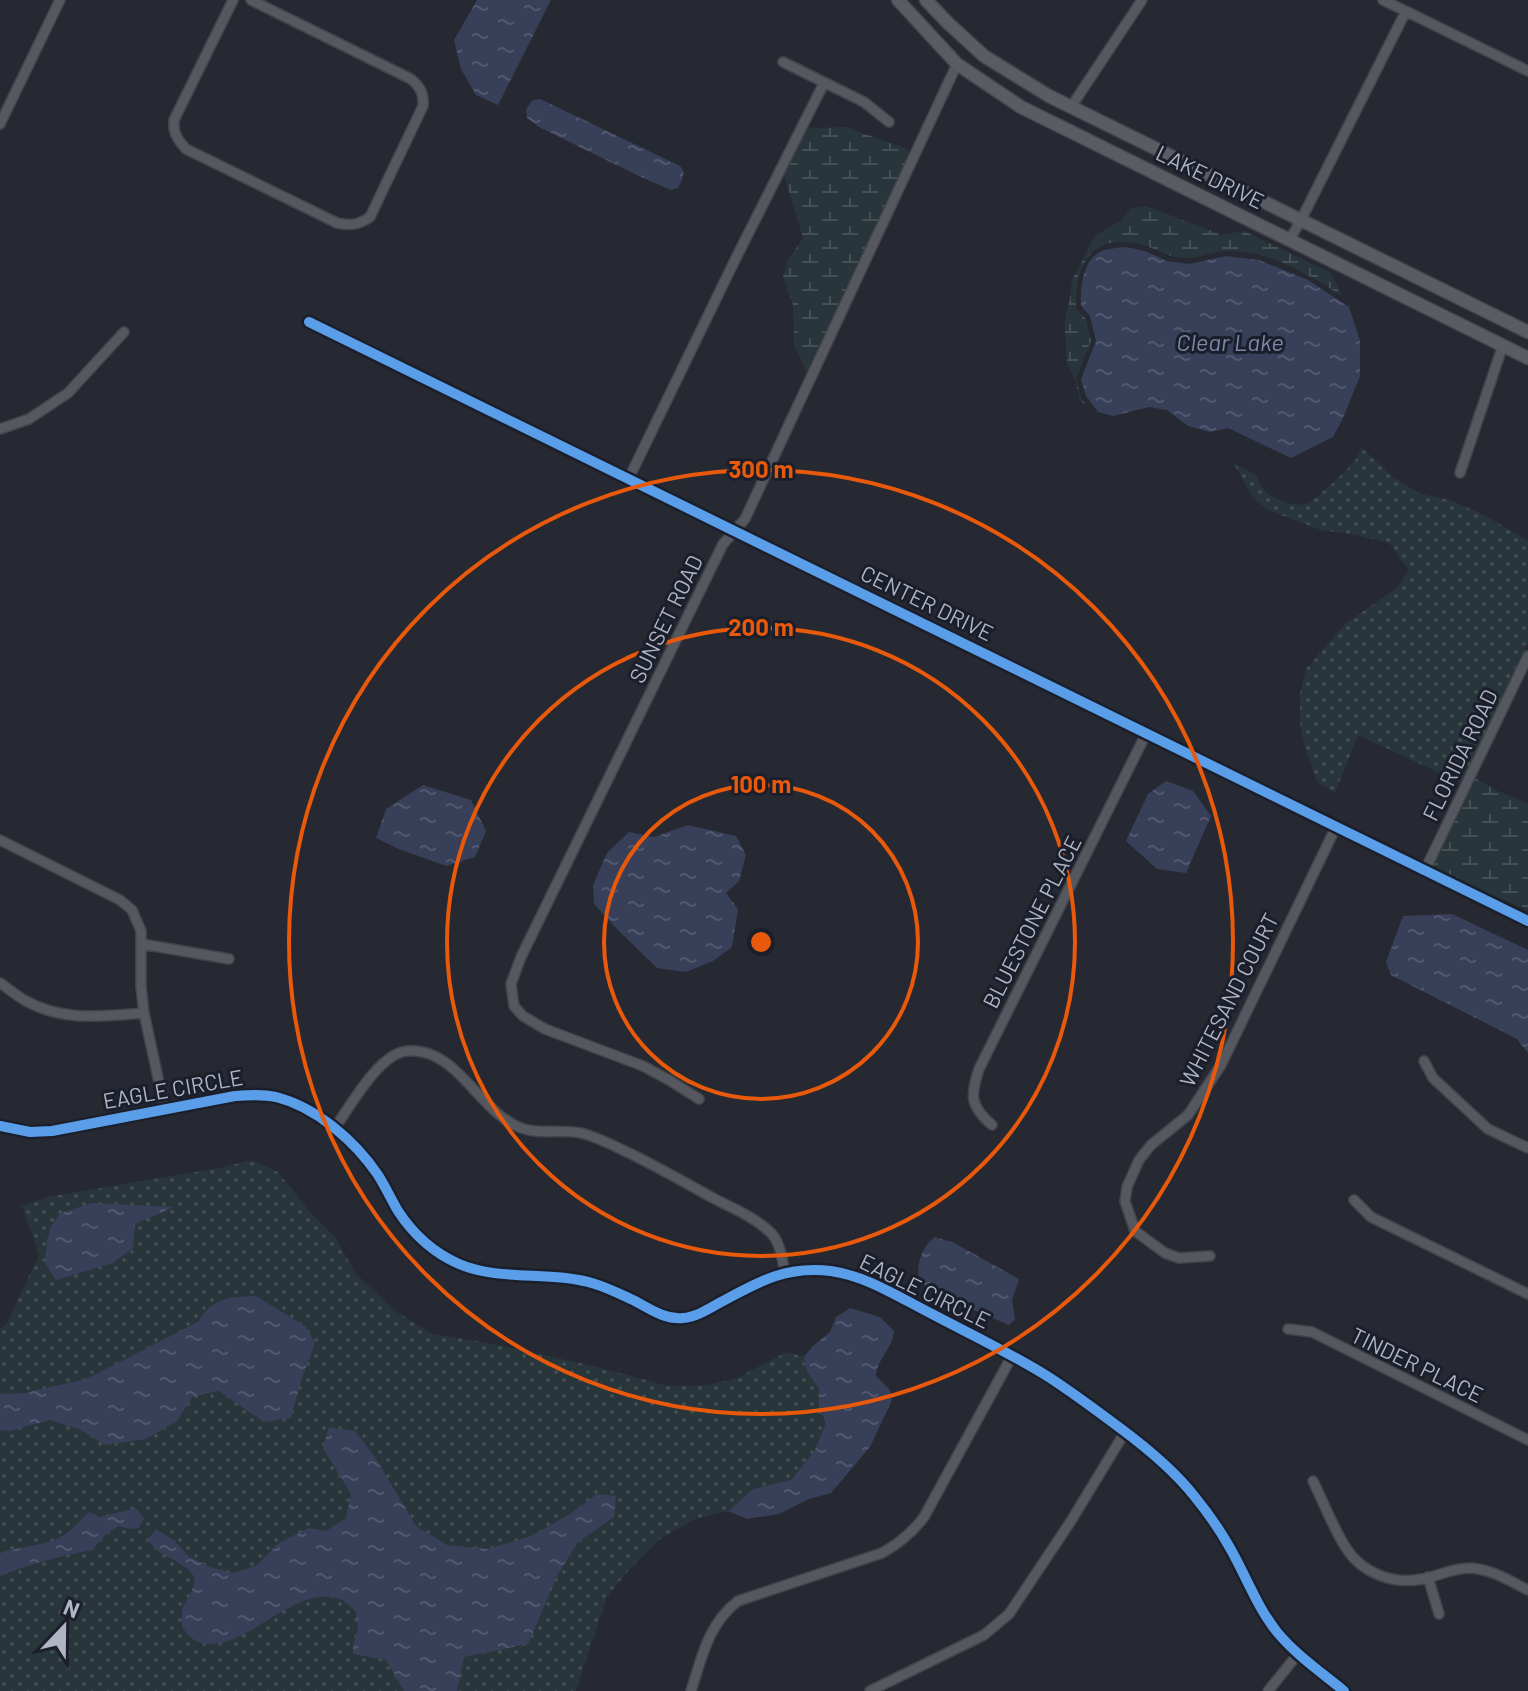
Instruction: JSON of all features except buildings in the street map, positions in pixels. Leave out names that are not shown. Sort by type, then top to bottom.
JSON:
[{"type":"main road","name":"LAKE DRIVE","points":[[898,0],[957,64],[1021,107],[1528,358]]},
{"type":"main road","name":"LAKE DRIVE","points":[[926,0],[984,56],[1049,96],[1528,332]]},
{"type":"street","points":[[0,124],[60,0]]},
{"type":"street","points":[[233,0],[174,120],[177,139],[186,149],[337,223],[351,226],[361,223],[370,217],[423,106],[424,96],[420,87],[411,79],[251,0]]},
{"type":"street","points":[[1071,107],[1142,0]]},
{"type":"street","points":[[1383,0],[1528,71]]},
{"type":"street","points":[[1290,239],[1406,11]]},
{"type":"street","points":[[783,62],[864,102],[889,122]]},
{"type":"street","name":"SUNSET ROAD","points":[[699,1099],[643,1066],[534,1023],[514,1006],[511,984],[521,957],[723,544],[745,519],[957,64]]},
{"type":"street","points":[[629,478],[824,83]]},
{"type":"street","name":"CENTER DRIVE","points":[[309,322],[1528,921]]},
{"type":"street","points":[[0,429],[29,419],[68,393],[124,332]]},
{"type":"street","points":[[1460,473],[1503,345]]},
{"type":"street","name":"FLORIDA ROAD","points":[[1425,870],[1528,656]]},
{"type":"street","name":"BLUESTONE PLACE","points":[[992,1125],[973,1104],[973,1087],[979,1069],[1146,734]]},
{"type":"street","name":"WHITESAND COURT","points":[[1210,1256],[1179,1258],[1165,1253],[1135,1231],[1125,1201],[1127,1187],[1139,1160],[1151,1145],[1188,1115],[1221,1065],[1336,827]]},
{"type":"street","points":[[0,840],[120,900],[132,910],[141,931],[144,1013],[165,1110]]},
{"type":"street","points":[[142,944],[229,959]]},
{"type":"street","points":[[0,983],[25,1001],[62,1015],[89,1018],[144,1013]]},
{"type":"street","points":[[334,1129],[378,1069],[391,1057],[404,1051],[422,1051],[438,1057],[453,1068],[503,1117],[519,1127],[580,1133],[604,1141],[757,1222],[773,1234],[785,1272]]},
{"type":"street","points":[[1424,1061],[1433,1078],[1488,1129],[1528,1148]]},
{"type":"street","name":"EAGLE CIRCLE","points":[[0,1126],[30,1132],[52,1131],[235,1096],[254,1094],[273,1097],[321,1119],[352,1144],[379,1176],[399,1213],[424,1242],[457,1263],[477,1271],[575,1279],[616,1292],[655,1313],[682,1318],[785,1272],[814,1270],[862,1279],[1012,1356],[1081,1398],[1159,1459],[1194,1495],[1230,1547],[1260,1606],[1277,1631],[1298,1654],[1344,1691]]},
{"type":"street","points":[[1354,1200],[1371,1217],[1528,1294]]},
{"type":"street","name":"TINDER PLACE","points":[[1288,1329],[1312,1332],[1528,1440]]},
{"type":"street","points":[[691,1691],[717,1620],[738,1601],[882,1553],[912,1532],[924,1517],[1012,1356]]},
{"type":"street","points":[[870,1691],[984,1635],[1009,1614],[1125,1432]]},
{"type":"street","points":[[1313,1481],[1346,1549],[1359,1564],[1374,1574],[1404,1581],[1468,1568],[1485,1571],[1528,1590]]},
{"type":"street","points":[[1428,1577],[1439,1614]]},
{"type":"street","points":[[1268,1691],[1298,1654]]},
{"type":"green space","points":[[846,127],[909,150],[908,157],[807,373],[794,345],[793,305],[783,277],[787,262],[803,238],[784,175],[808,128]]},
{"type":"green space","points":[[1146,206],[1222,235],[1244,231],[1331,273],[1343,297],[1302,272],[1255,254],[1224,251],[1182,258],[1128,242],[1101,246],[1084,264],[1077,291],[1076,308],[1086,319],[1091,341],[1076,379],[1086,405],[1080,401],[1067,362],[1065,317],[1072,280],[1094,237],[1121,220],[1132,208]]},
{"type":"green space","points":[[1362,448],[1394,478],[1421,494],[1450,500],[1484,515],[1528,541],[1528,644],[1461,783],[1358,735],[1335,793],[1317,782],[1304,743],[1300,694],[1306,669],[1345,624],[1398,587],[1409,570],[1389,543],[1321,530],[1268,510],[1252,497],[1233,462],[1257,476],[1270,495],[1300,505],[1312,501],[1330,486],[1353,463]]},
{"type":"green space","points":[[1476,778],[1495,790],[1528,803],[1528,910],[1433,867]]},
{"type":"green space","points":[[252,1160],[278,1172],[334,1236],[357,1275],[398,1313],[433,1334],[594,1366],[668,1386],[708,1385],[737,1378],[787,1352],[804,1357],[807,1372],[819,1389],[819,1407],[826,1423],[815,1450],[791,1480],[753,1489],[728,1511],[695,1519],[658,1540],[607,1597],[576,1691],[0,1691],[0,1329],[7,1323],[39,1255],[22,1206],[47,1197]]},
{"type":"water","points":[[477,0],[551,0],[498,105],[476,95],[461,69],[454,40]]},
{"type":"water","points":[[540,99],[680,166],[684,172],[678,188],[671,190],[643,178],[539,127],[527,118],[526,109],[533,100]]},
{"type":"water","name":"Clear Lake","points":[[1125,247],[1145,251],[1167,261],[1189,264],[1226,256],[1259,260],[1308,280],[1349,307],[1360,341],[1360,376],[1333,437],[1291,458],[1228,428],[1210,432],[1188,426],[1167,410],[1149,407],[1113,416],[1098,412],[1086,396],[1081,379],[1096,341],[1090,316],[1081,306],[1082,282],[1087,265],[1098,253]]},
{"type":"water","points":[[1166,781],[1193,791],[1211,816],[1186,873],[1157,869],[1126,841],[1148,794]]},
{"type":"water","points":[[423,785],[471,800],[486,831],[475,857],[446,866],[376,838],[386,809]]},
{"type":"water","points":[[688,825],[736,836],[746,855],[739,881],[726,893],[738,909],[732,947],[713,961],[686,972],[657,968],[594,904],[593,885],[607,853],[629,832],[654,837]]},
{"type":"water","points":[[1452,914],[1528,950],[1528,1053],[1517,1039],[1391,975],[1386,962],[1403,916]]},
{"type":"water","points":[[92,1203],[174,1207],[135,1224],[133,1248],[113,1263],[56,1280],[45,1263],[51,1226],[61,1213]]},
{"type":"water","points":[[935,1237],[954,1243],[1019,1279],[1012,1300],[1015,1319],[1009,1325],[929,1290],[920,1280],[919,1262]]},
{"type":"water","points":[[256,1296],[306,1327],[315,1343],[291,1418],[264,1422],[219,1391],[193,1396],[177,1421],[146,1439],[105,1445],[81,1430],[50,1420],[10,1431],[0,1430],[0,1394],[24,1393],[86,1379],[198,1322],[222,1300]]},
{"type":"water","points":[[850,1308],[880,1317],[894,1331],[876,1376],[890,1390],[892,1400],[870,1447],[831,1493],[809,1499],[779,1514],[747,1519],[728,1511],[753,1489],[791,1480],[815,1450],[826,1423],[819,1407],[819,1389],[807,1372],[804,1357],[830,1332],[836,1317]]},
{"type":"water","points":[[329,1427],[355,1431],[375,1457],[416,1526],[447,1545],[488,1549],[531,1536],[597,1494],[616,1496],[614,1517],[578,1542],[557,1576],[528,1644],[464,1657],[457,1691],[404,1691],[386,1660],[353,1654],[358,1630],[356,1612],[342,1600],[324,1597],[307,1600],[235,1639],[218,1644],[195,1641],[182,1627],[182,1609],[195,1578],[181,1564],[161,1553],[148,1539],[156,1529],[175,1541],[189,1557],[234,1573],[257,1565],[279,1543],[309,1528],[326,1531],[346,1518],[351,1494],[323,1448]]},
{"type":"water","points":[[136,1508],[144,1518],[139,1528],[119,1526],[106,1534],[92,1550],[0,1576],[0,1553],[57,1539],[89,1512],[100,1517]]},
{"type":"cycle path","points":[[309,322],[1528,921]]},
{"type":"cycle path","points":[[0,1126],[30,1132],[52,1131],[235,1096],[271,1096],[306,1109],[346,1138],[369,1162],[398,1211],[417,1235],[441,1254],[475,1269],[578,1280],[605,1287],[657,1313],[676,1318],[698,1314],[761,1282],[786,1273],[831,1271],[870,1283],[1019,1359],[1093,1408],[1150,1452],[1187,1487],[1214,1522],[1277,1632],[1300,1656],[1344,1691]]}]
